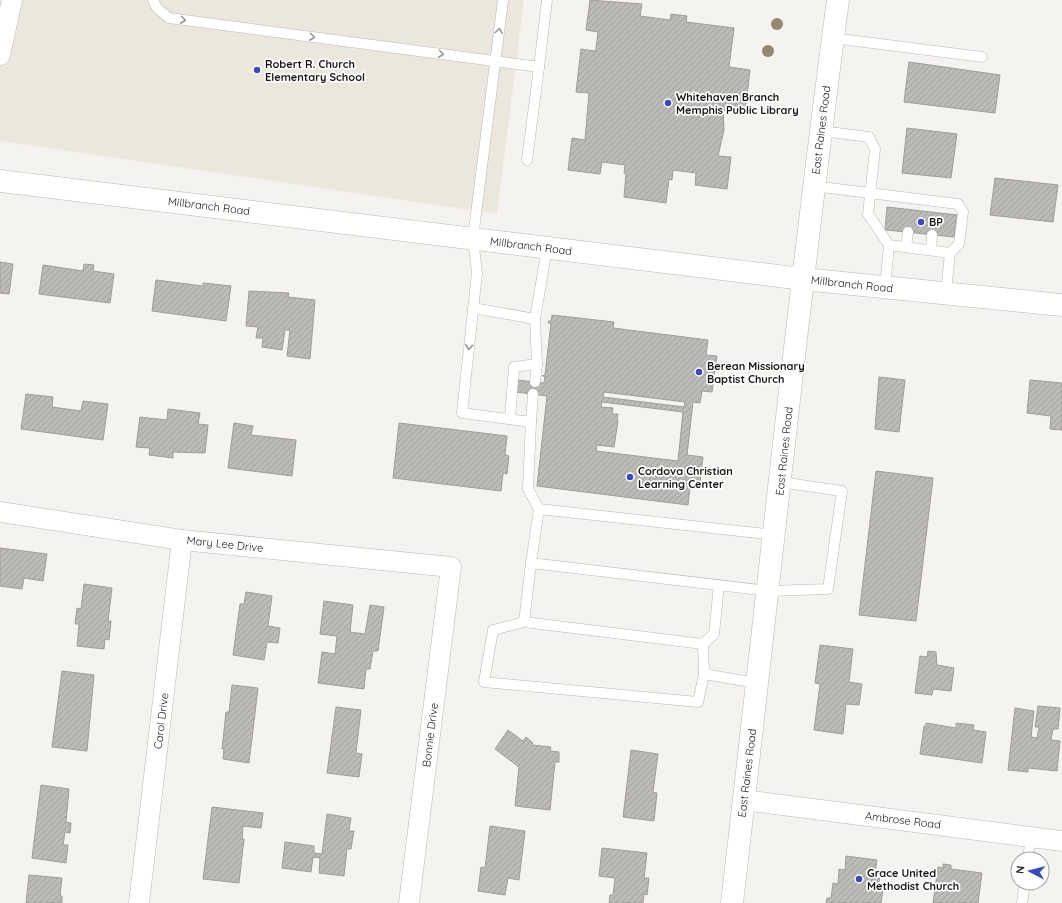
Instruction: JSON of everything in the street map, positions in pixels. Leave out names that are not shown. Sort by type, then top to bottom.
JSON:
[{"type":"main road","name":"East Raines Road","points":[[732,903],[769,591],[813,186],[838,0]]},
{"type":"main road","name":"Millbranch Road","points":[[0,181],[803,279],[1062,305]]},
{"type":"street","points":[[0,55],[12,0]]},
{"type":"street","name":"Mary Lee Drive","points":[[0,512],[182,540],[451,567]]},
{"type":"street","name":"Carol Drive","points":[[139,903],[182,540]]},
{"type":"street","name":"Bonnie Drive","points":[[409,903],[451,567]]},
{"type":"street","name":"Ambrose Road","points":[[744,800],[1062,841]]},
{"type":"lane","points":[[153,0],[157,8],[168,18],[539,67]]},
{"type":"lane","points":[[503,0],[473,238],[477,273],[462,413],[510,418],[531,422]]},
{"type":"lane","points":[[527,160],[547,0]]},
{"type":"lane","points":[[833,38],[982,57]]},
{"type":"lane","points":[[820,132],[869,137],[876,149],[868,214],[889,245],[885,287]]},
{"type":"lane","points":[[813,186],[958,204],[963,212],[958,244],[950,252],[946,293]]},
{"type":"lane","points":[[911,209],[912,199]]},
{"type":"lane","points":[[935,212],[936,202]]},
{"type":"lane","points":[[906,247],[908,232]]},
{"type":"lane","points":[[930,250],[932,235]]},
{"type":"lane","points":[[889,245],[950,252]]},
{"type":"lane","points":[[535,382],[537,364],[535,319],[547,248]]},
{"type":"lane","points":[[473,308],[535,319]]},
{"type":"lane","points":[[510,418],[514,367],[537,364]]},
{"type":"lane","points":[[524,622],[539,509],[528,489],[533,394]]},
{"type":"lane","points":[[531,563],[769,591],[828,590],[842,491],[780,482]]},
{"type":"lane","points":[[539,509],[775,536]]},
{"type":"lane","points":[[704,644],[524,622],[493,630],[484,682],[698,702],[704,674],[704,644],[714,634],[719,585]]},
{"type":"lane","points":[[704,674],[757,683]]},
{"type":"lane","points":[[1029,851],[1031,837]]},
{"type":"lane","points":[[1022,903],[1024,891]]},
{"type":"shaded area","name":"Robert R. Church Elementary School","points":[[0,0],[524,0],[497,214],[0,141]]},
{"type":"building","name":"Whitehaven Branch Memphis Public Library","points":[[590,0],[642,4],[640,16],[670,20],[671,14],[687,16],[686,22],[734,28],[729,67],[750,70],[745,113],[723,110],[724,130],[718,156],[731,157],[727,189],[695,185],[696,173],[673,170],[672,180],[669,179],[666,203],[624,197],[626,174],[624,173],[625,165],[602,162],[600,174],[568,170],[572,138],[585,140],[589,93],[576,92],[581,49],[594,51],[596,49],[598,32],[586,30]]},
{"type":"building","points":[[909,62],[1000,75],[995,113],[904,102]]},
{"type":"building","points":[[907,128],[957,134],[951,178],[902,173]]},
{"type":"building","points":[[995,178],[1058,185],[1053,222],[990,215]]},
{"type":"building","name":"BP","points":[[887,207],[957,215],[954,237],[886,230]]},
{"type":"building","points":[[0,262],[13,264],[9,294],[0,293]]},
{"type":"building","points":[[84,264],[94,265],[93,271],[114,274],[110,303],[39,294],[43,265],[83,271]]},
{"type":"building","points":[[156,280],[203,286],[203,283],[231,286],[226,321],[152,311]]},
{"type":"building","points":[[249,291],[289,293],[288,297],[315,300],[310,359],[287,356],[290,330],[285,330],[282,350],[262,347],[263,338],[256,338],[258,327],[246,326]]},
{"type":"building","points":[[552,315],[614,322],[613,328],[708,340],[706,355],[717,356],[712,392],[702,391],[700,403],[693,402],[687,455],[703,457],[700,482],[691,480],[688,505],[537,486],[547,396],[516,392],[517,380],[544,383],[545,376],[542,376],[545,375],[551,323],[548,323],[551,321]],"holes":[[[604,392],[685,402],[684,407],[603,397]],[[602,402],[683,412],[678,461],[596,451],[597,445],[614,447],[618,421],[618,414],[612,414],[613,408],[601,407]]]},
{"type":"building","points":[[879,377],[905,380],[899,432],[875,429]]},
{"type":"building","points":[[1030,380],[1062,383],[1062,430],[1050,429],[1051,416],[1027,413]]},
{"type":"building","points":[[26,394],[53,397],[52,407],[81,411],[83,401],[108,404],[103,440],[21,429]]},
{"type":"building","points":[[168,409],[200,413],[198,424],[208,425],[205,453],[173,452],[173,458],[149,455],[150,448],[136,447],[140,417],[167,420]]},
{"type":"building","points":[[234,423],[253,426],[251,435],[296,440],[292,476],[228,468]]},
{"type":"building","points":[[399,423],[507,436],[505,455],[509,456],[507,474],[503,473],[501,491],[393,478]]},
{"type":"building","points":[[876,471],[933,478],[916,621],[859,615]]},
{"type":"building","points":[[0,548],[47,554],[43,581],[24,578],[22,589],[0,586]]},
{"type":"building","points":[[84,584],[112,588],[108,621],[111,621],[109,640],[105,639],[104,649],[77,646],[79,624],[75,624],[77,608],[81,609]]},
{"type":"building","points":[[246,592],[272,596],[268,626],[280,628],[278,643],[267,642],[264,660],[233,655],[240,604],[244,604]]},
{"type":"building","points":[[324,601],[353,605],[350,632],[365,634],[370,605],[384,607],[378,651],[373,651],[370,669],[366,669],[364,689],[318,683],[322,652],[335,654],[337,636],[320,634]]},
{"type":"building","points":[[820,645],[853,649],[849,682],[862,684],[859,705],[846,704],[843,734],[814,730],[820,684],[815,683]]},
{"type":"building","points":[[928,651],[936,652],[937,665],[954,668],[951,691],[933,689],[932,695],[915,693],[920,656],[927,657]]},
{"type":"building","points":[[62,671],[94,675],[87,751],[52,747]]},
{"type":"building","points":[[232,685],[258,688],[249,763],[223,759],[224,749],[222,749],[226,712],[229,712]]},
{"type":"building","points":[[1038,706],[1060,708],[1058,729],[1053,729],[1051,740],[1060,741],[1057,771],[1028,768],[1028,772],[1008,770],[1015,708],[1034,711],[1031,737],[1037,738],[1039,727],[1035,727]]},
{"type":"building","points":[[336,707],[361,710],[356,753],[362,754],[359,777],[327,773]]},
{"type":"building","points":[[926,723],[956,728],[956,723],[974,725],[973,730],[986,732],[982,763],[920,754],[924,726],[926,727]]},
{"type":"building","points":[[508,730],[523,741],[526,737],[533,743],[532,745],[551,747],[550,751],[559,752],[559,762],[555,762],[550,810],[515,806],[519,767],[495,749]]},
{"type":"building","points":[[631,750],[658,754],[653,792],[657,793],[654,821],[623,817]]},
{"type":"building","points":[[41,785],[69,789],[66,822],[71,823],[70,833],[65,832],[63,845],[68,845],[66,863],[32,858]]},
{"type":"building","points":[[212,807],[263,813],[261,828],[243,826],[242,839],[244,839],[239,883],[203,879]]},
{"type":"building","points":[[327,814],[351,818],[349,831],[354,831],[351,849],[347,849],[344,876],[319,873],[320,858],[313,857],[311,872],[282,868],[285,842],[314,846],[314,853],[322,854]]},
{"type":"building","points":[[490,826],[525,831],[519,880],[508,878],[505,895],[478,891],[481,867],[485,868]]},
{"type":"building","points":[[602,848],[647,853],[644,878],[649,878],[647,895],[644,894],[643,903],[609,903],[610,895],[613,895],[615,878],[599,876]]},
{"type":"building","name":"Grace United Methodist Church","points":[[846,856],[877,860],[875,874],[880,875],[878,889],[883,890],[881,903],[826,903],[827,898],[831,898],[833,883],[838,884],[839,869],[845,870]]},
{"type":"building","name":"Grace United Methodist Church","points":[[943,864],[951,865],[951,869],[982,873],[978,903],[933,903],[938,867],[943,868]]},
{"type":"building","points":[[29,875],[62,878],[60,896],[62,896],[62,903],[26,903]]},
{"type":"place","name":"Robert R. Church Elementary School","points":[[257,70]]},
{"type":"place","name":"Whitehaven Branch Memphis Public Library","points":[[668,103]]},
{"type":"place","name":"BP","points":[[921,222]]},
{"type":"place","name":"Berean Missionary Baptist Church","points":[[699,372]]},
{"type":"place","name":"Cordova Christian Learning Center","points":[[630,477]]},
{"type":"place","name":"Grace United Methodist Church","points":[[859,879]]}]
